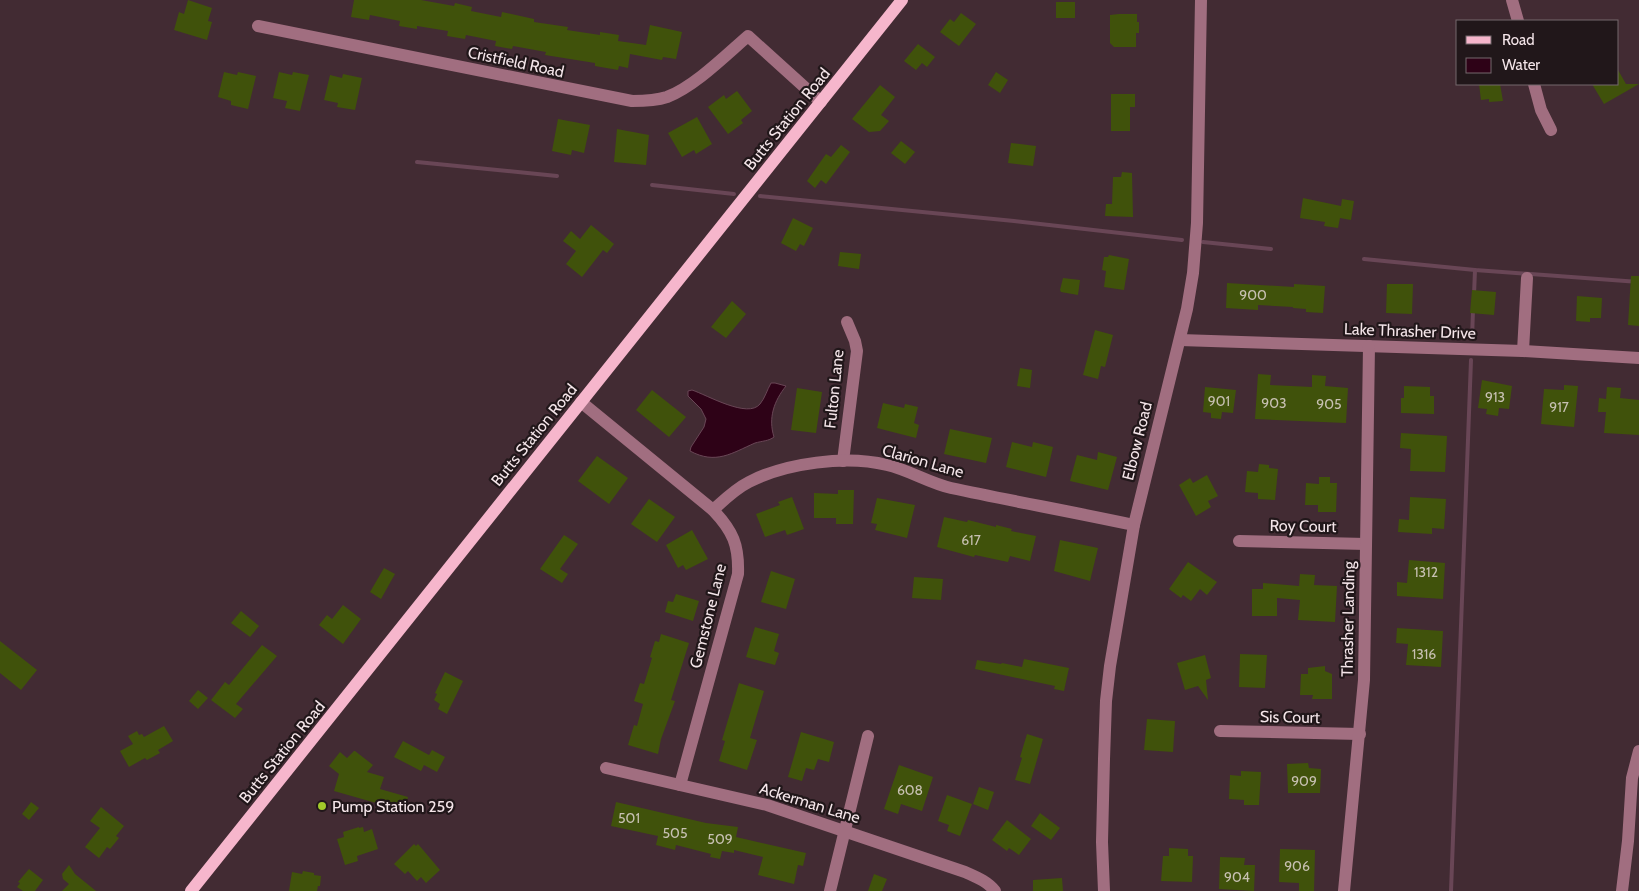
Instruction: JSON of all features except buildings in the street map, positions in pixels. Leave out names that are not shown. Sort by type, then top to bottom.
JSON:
[{"type":"main road","name":"Butts Station Road","points":[[191,891],[902,0]]},
{"type":"street","name":"Elbow Road","points":[[1104,891],[1102,842],[1106,701],[1134,525],[1190,293],[1197,224],[1201,0]]},
{"type":"street","points":[[1512,0],[1518,20]]},
{"type":"street","name":"Cristfield Road","points":[[258,26],[632,101],[651,101],[667,97],[681,90],[748,36],[821,102]]},
{"type":"street","points":[[1534,85],[1541,110],[1551,130]]},
{"type":"street","points":[[1523,351],[1527,278]]},
{"type":"street","name":"Fulton Lane","points":[[843,461],[857,351],[847,322]]},
{"type":"street","name":"Lake Thrasher Drive","points":[[1180,340],[1523,351],[1639,358]]},
{"type":"street","name":"Thrasher Landing","points":[[1344,891],[1364,680],[1369,346]]},
{"type":"street","name":"Gemstone Lane","points":[[581,402],[713,510],[725,523],[736,543],[739,558],[738,574],[680,785]]},
{"type":"street","name":"Clarion Lane","points":[[713,510],[733,492],[760,477],[806,465],[843,461],[884,464],[948,487],[1134,525]]},
{"type":"street","name":"Roy Court","points":[[1239,541],[1366,544]]},
{"type":"street","name":"Sis Court","points":[[1220,731],[1360,734]]},
{"type":"street","points":[[830,891],[868,736]]},
{"type":"street","points":[[1622,891],[1628,841],[1632,778],[1639,751]]},
{"type":"street","name":"Ackerman Lane","points":[[606,768],[767,805],[964,872],[979,878],[990,885],[995,891]]},
{"type":"water","points":[[771,383],[786,386],[773,410],[772,430],[774,437],[724,456],[708,457],[690,451],[704,427],[706,419],[701,409],[688,396],[688,391],[692,390],[727,404],[746,409],[754,408],[760,404]]},
{"type":"waterway","points":[[417,162],[557,176]]},
{"type":"waterway","points":[[652,185],[734,194]]},
{"type":"waterway","points":[[760,196],[1182,240]]},
{"type":"waterway","points":[[1203,242],[1271,249]]},
{"type":"waterway","points":[[1364,259],[1475,270],[1639,282]]},
{"type":"waterway","points":[[1474,295],[1475,270]]},
{"type":"waterway","points":[[1472,339],[1473,310]]},
{"type":"waterway","points":[[1451,891],[1471,360]]},
{"type":"place","name":"Pump Station 259","points":[[322,806]]}]
